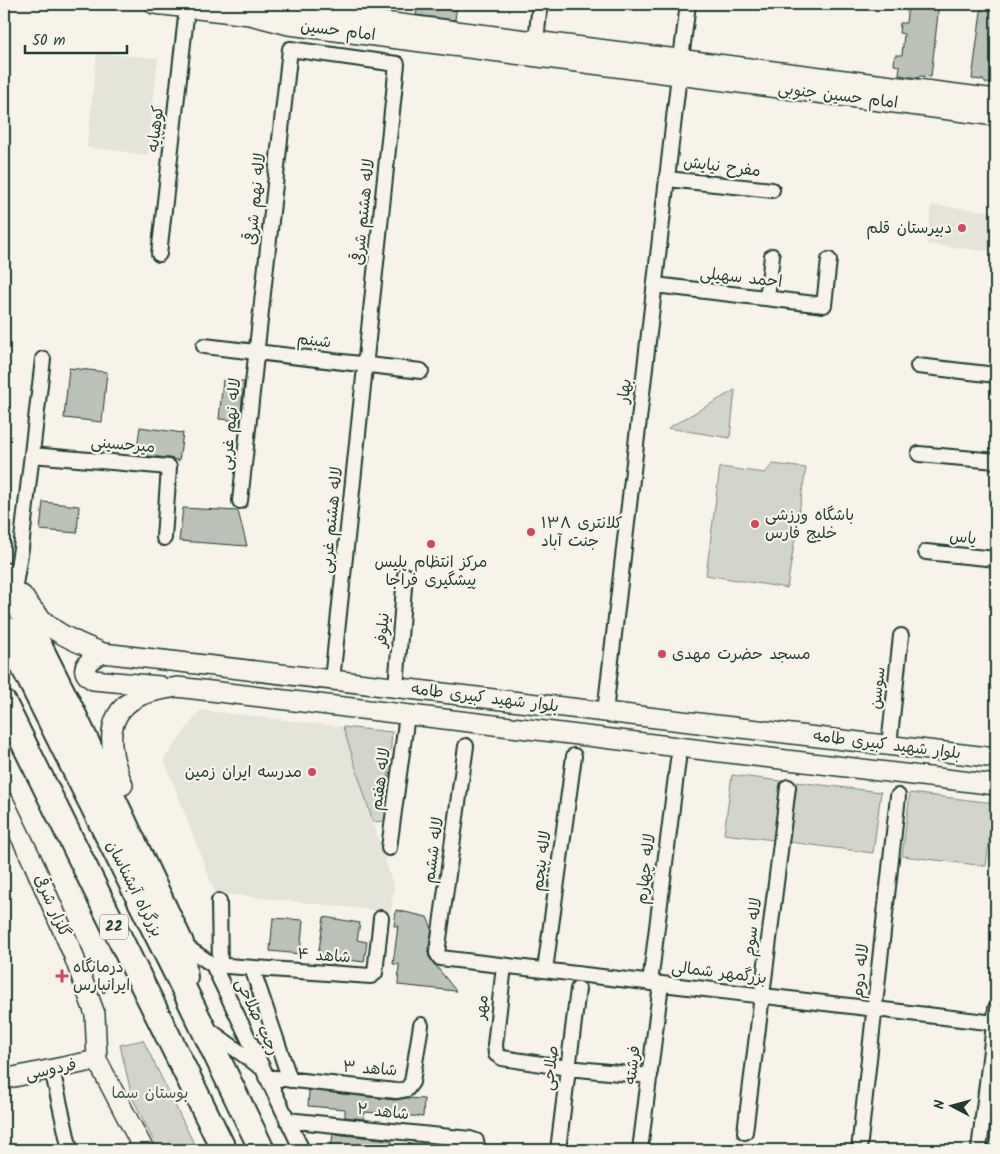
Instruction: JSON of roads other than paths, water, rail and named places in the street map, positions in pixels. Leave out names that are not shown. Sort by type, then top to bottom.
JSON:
[{"type":"highway","points":[[8,578],[181,943]]},
{"type":"highway","name":"بزرگراه آبشناسان","points":[[4,628],[262,1150]]},
{"type":"highway","name":"22","points":[[4,703],[224,1150]]},
{"type":"highway","points":[[123,785],[175,897],[187,995]]},
{"type":"main road","name":"امام حسین","points":[[154,4],[187,8],[289,10],[535,49],[680,67]]},
{"type":"main road","name":"امام حسین جنوبی","points":[[680,67],[996,99]]},
{"type":"main road","name":"امام حسین جنوبی","points":[[680,67],[996,116]]},
{"type":"main road","name":"بلوار شهید کبیری طامه","points":[[8,578],[48,626],[63,636],[103,653],[996,758]]},
{"type":"main road","points":[[103,653],[86,663],[86,673],[92,680],[177,687]]},
{"type":"main road","name":"بلوار شهید کبیری طامه","points":[[123,785],[111,748],[114,721],[119,712],[129,702],[154,691],[177,687],[996,785]]},
{"type":"main road","points":[[956,780],[964,774],[966,768],[966,762],[958,754]]},
{"type":"main road","name":"گلزار شرقی","points":[[4,802],[33,862],[73,954],[95,1014],[97,1060],[144,1150]]},
{"type":"main road","name":"فردوسی","points":[[4,1079],[97,1060]]},
{"type":"street","points":[[535,49],[540,4]]},
{"type":"street","name":"بهار","points":[[604,712],[688,4]]},
{"type":"street","name":"کوهپایه","points":[[159,254],[187,8]]},
{"type":"street","name":"لاله هشتم شرقی","points":[[290,50],[397,64],[366,364]]},
{"type":"street","name":"لاله نهم شرقی","points":[[256,352],[290,50]]},
{"type":"street","name":"مفرح نیایش","points":[[667,178],[772,190]]},
{"type":"street","points":[[768,298],[772,256]]},
{"type":"street","name":"احمد سهیلی","points":[[655,285],[824,305],[829,260]]},
{"type":"street","name":"شبنم","points":[[204,346],[421,371]]},
{"type":"street","name":"لاله نهم غربی","points":[[240,501],[256,352]]},
{"type":"street","points":[[8,578],[21,548],[43,359]]},
{"type":"street","name":"لاله هشتم غربی","points":[[332,680],[366,364]]},
{"type":"street","points":[[918,366],[996,375]]},
{"type":"street","points":[[919,454],[996,461]]},
{"type":"street","name":"میرحسینی","points":[[32,456],[170,467],[164,538]]},
{"type":"street","name":"یاس","points":[[926,552],[996,559]]},
{"type":"street","name":"نیلوفر","points":[[396,687],[405,575]]},
{"type":"street","name":"سوسن","points":[[889,745],[901,636]]},
{"type":"street","name":"لاله هفتم","points":[[389,848],[407,715]]},
{"type":"street","name":"لاله ششم","points":[[440,958],[437,953],[466,746]]},
{"type":"street","name":"لاله پنجم","points":[[545,970],[574,756]]},
{"type":"street","name":"لاله چهارم","points":[[655,983],[678,760]]},
{"type":"street","name":"لاله سوم","points":[[745,1132],[788,786]]},
{"type":"street","name":"لاله دوم","points":[[859,1150],[898,796]]},
{"type":"street","points":[[217,966],[219,901]]},
{"type":"street","name":"شاهد ۴","points":[[217,966],[371,976],[375,973],[381,918]]},
{"type":"street","points":[[151,923],[217,966]]},
{"type":"street","name":"بزرگمهر شمالی","points":[[440,958],[875,1009],[996,1013]]},
{"type":"street","name":"رجب صلاحی","points":[[217,966],[264,1073],[302,1150]]},
{"type":"street","name":"مهر","points":[[504,966],[495,1044],[496,1054],[502,1058],[568,1068]]},
{"type":"street","points":[[252,968],[290,1080]]},
{"type":"street","name":"فرشته","points":[[640,1150],[650,1076],[655,983]]},
{"type":"street","name":"صلاحی","points":[[558,1150],[578,989]]},
{"type":"street","points":[[979,1150],[996,1013]]},
{"type":"street","points":[[201,1024],[264,1073]]},
{"type":"street","name":"شاهد ۳","points":[[264,1073],[290,1080],[396,1091],[407,1088],[412,1082],[421,1025]]},
{"type":"street","points":[[568,1068],[650,1076]]},
{"type":"street","points":[[52,1069],[70,1150]]},
{"type":"street","name":"شاهد ۲","points":[[287,1120],[477,1146]]},
{"type":"place","name":"دبیرستان قلم","points":[[962,228]]},
{"type":"place","name":"باشگاه ورزشی خلیج فارس","points":[[755,524]]},
{"type":"place","name":"کلانتری ۱۳۸ جنت آباد","points":[[531,532]]},
{"type":"place","name":"مرکز انتظام پلیس پیشگیری فراجا","points":[[431,544]]},
{"type":"place","name":"مسجد حضرت مهدی","points":[[662,654]]},
{"type":"place","name":"مدرسه ایران زمین","points":[[312,772]]},
{"type":"place","name":"درمانگاه ایرانپارس","points":[[62,976]]},
{"type":"park label","name":"بوستان سما","points":[[150,1093]]}]
